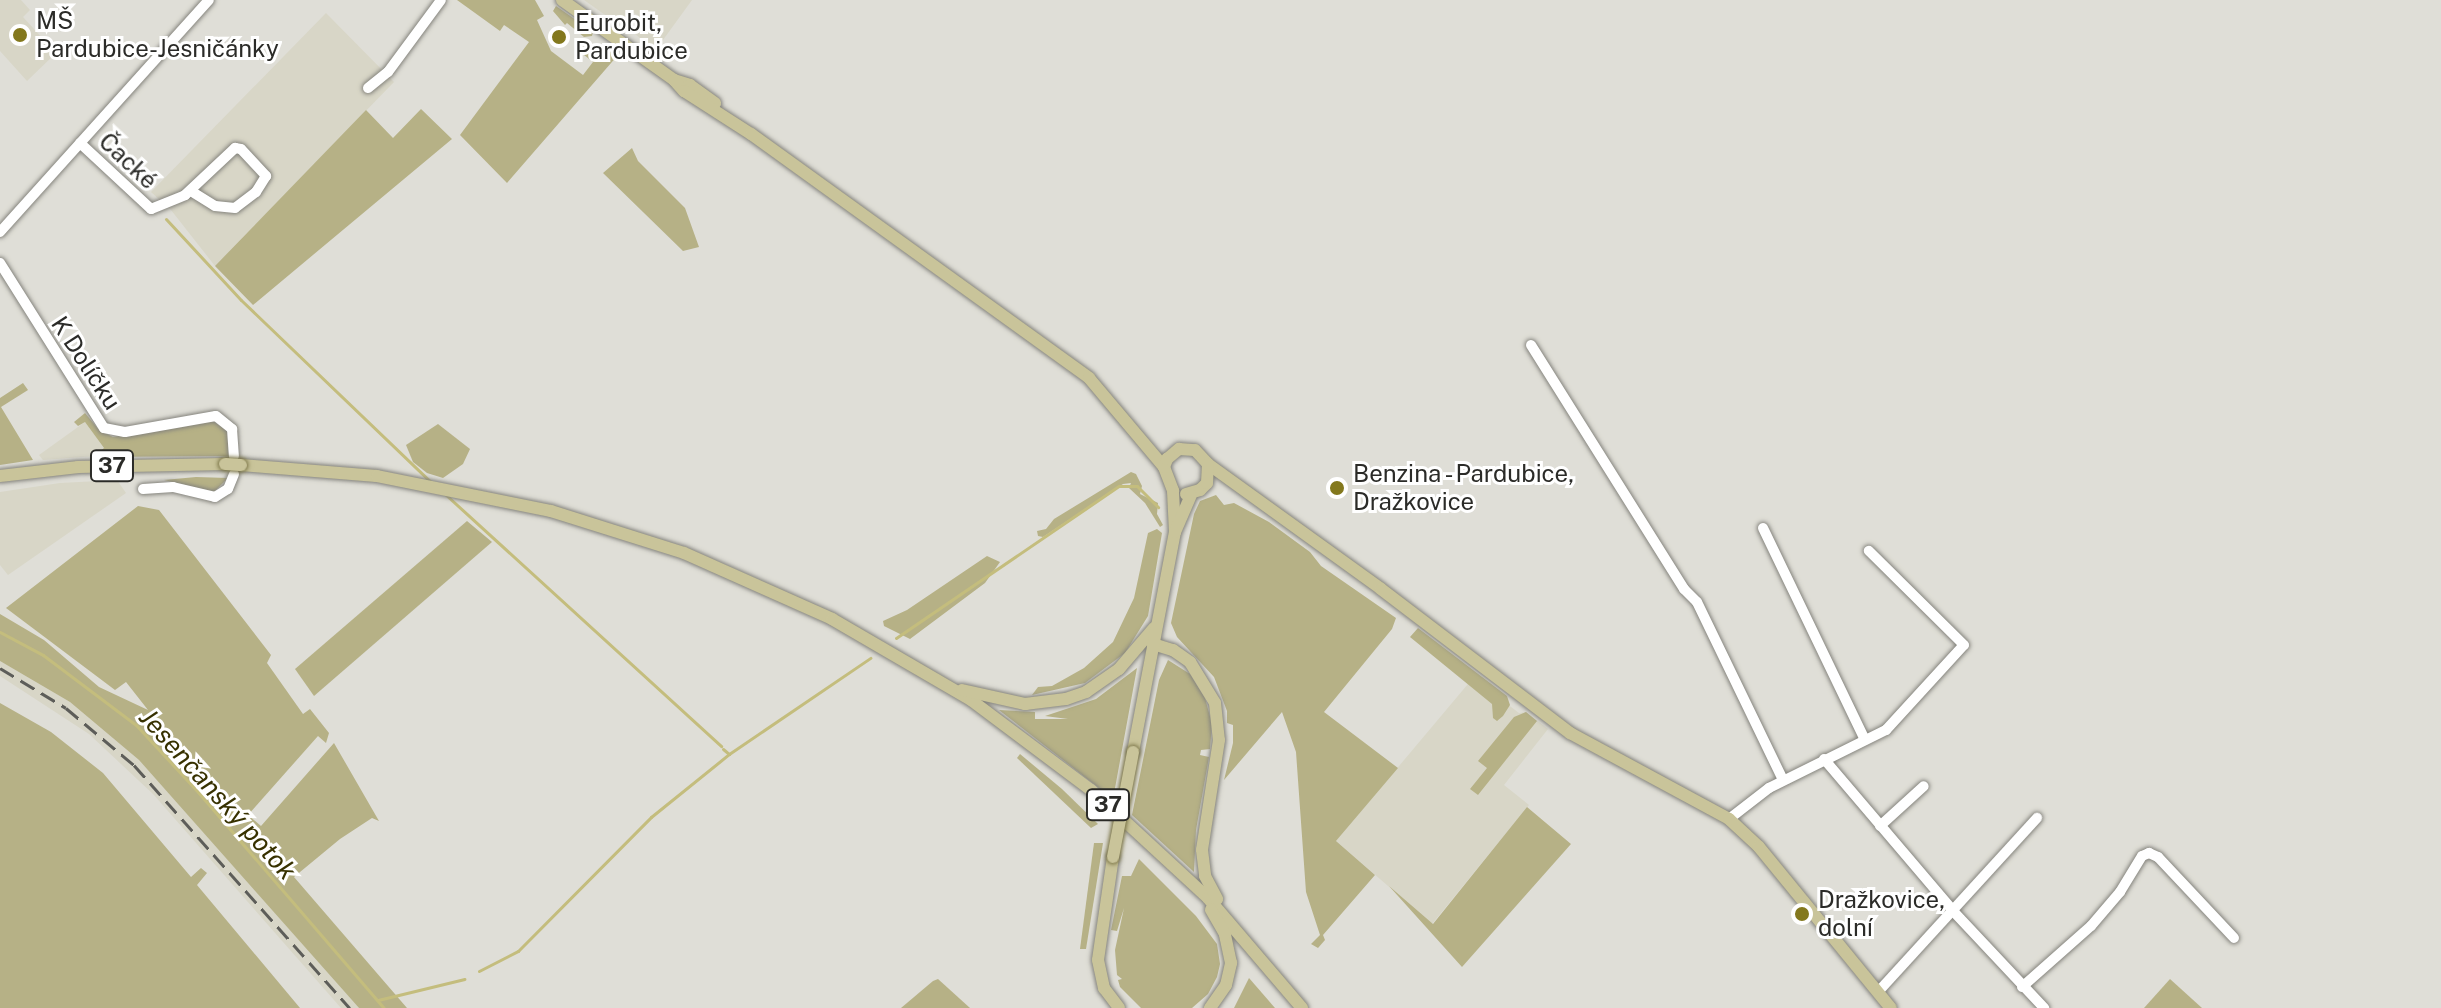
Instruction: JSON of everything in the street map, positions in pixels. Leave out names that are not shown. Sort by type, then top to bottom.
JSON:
[{"type":"main road","points":[[562,0],[674,80],[684,91],[751,134],[1082,372],[1164,467],[1173,491],[1175,532]]},
{"type":"main road","points":[[674,80],[696,88],[751,134]]},
{"type":"main road","points":[[1143,441],[1172,453]]},
{"type":"main road","points":[[1164,467],[1172,453],[1179,449],[1195,450],[1208,464],[1570,733],[1729,819],[1759,847],[1891,1008]]},
{"type":"main road","points":[[1207,483],[1208,464]]},
{"type":"main road","name":"37","points":[[0,476],[78,467],[234,465],[419,482],[576,518],[718,567],[832,619],[951,688],[1065,769],[1191,881],[1241,934],[1302,1008]]},
{"type":"main road","points":[[1119,1008],[1104,988],[1098,960],[1113,857],[1175,532],[1191,495],[1207,483],[1241,487]]},
{"type":"main road","points":[[1173,491],[1191,495]]},
{"type":"main road","points":[[951,688],[1025,704],[1066,699],[1086,692],[1119,669],[1156,626]]},
{"type":"main road","points":[[1153,644],[1173,650],[1190,662],[1215,703],[1219,740],[1202,859],[1210,888],[1241,934]]},
{"type":"main road","points":[[1191,881],[1220,924],[1230,951],[1229,978],[1210,1008]]},
{"type":"street","name":"Čacké","points":[[0,232],[209,0]]},
{"type":"street","points":[[368,88],[388,72],[441,0]]},
{"type":"street","name":"Čacké","points":[[80,143],[148,208],[158,208],[191,191],[235,148],[266,176],[256,192],[235,208],[215,206],[191,191]]},
{"type":"street","name":"K Dolíčku","points":[[0,263],[104,428],[125,432],[216,416],[232,429],[234,465]]},
{"type":"street","points":[[1531,345],[1684,589],[1697,602],[1783,780]]},
{"type":"street","points":[[143,489],[173,487],[215,497],[228,489],[234,465]]},
{"type":"street","points":[[1763,528],[1865,740]]},
{"type":"street","points":[[1729,819],[1740,807],[1783,780],[1886,730],[1964,645],[1869,551]]},
{"type":"street","points":[[1824,759],[1954,912],[2044,1008]]},
{"type":"street","points":[[1880,826],[1924,786]]},
{"type":"street","points":[[1878,992],[2037,818]]},
{"type":"street","points":[[2022,987],[2091,926],[2120,892],[2142,856],[2149,853],[2158,857],[2234,938]]},
{"type":"shaded area","name":"MŠ Pardubice-Jesničánky","points":[[0,0],[21,0],[30,10],[23,17],[56,53],[27,81],[0,51]]},
{"type":"shaded area","points":[[457,0],[535,0],[544,16],[537,20],[551,51],[583,75],[593,62],[584,55],[587,52],[613,52],[618,55],[507,183],[460,135],[529,42],[504,25],[500,31]]},
{"type":"shaded area","points":[[584,0],[692,0],[655,51],[634,33],[640,17],[631,11],[618,24]]},
{"type":"shaded area","points":[[556,6],[593,32],[592,36],[584,37],[567,23],[565,25],[553,11]]},
{"type":"shaded area","points":[[326,13],[394,82],[215,266],[171,210],[151,192]]},
{"type":"shaded area","points":[[421,109],[452,139],[253,305],[215,266],[366,110],[393,138]]},
{"type":"shaded area","points":[[632,148],[638,161],[685,208],[699,247],[683,251],[603,173]]},
{"type":"shaded area","points":[[23,383],[28,390],[1,407],[33,460],[0,465],[0,398]]},
{"type":"shaded area","points":[[85,413],[99,430],[113,437],[213,421],[227,431],[229,456],[101,457],[98,453],[104,448],[85,422],[78,426],[74,422]]},
{"type":"shaded area","points":[[85,422],[109,455],[43,460],[39,455]]},
{"type":"shaded area","points":[[438,424],[470,449],[463,464],[443,478],[427,473],[413,462],[406,445]]},
{"type":"shaded area","points":[[1131,472],[1136,474],[1142,486],[1140,494],[1158,503],[1157,514],[1163,525],[1160,527],[1145,503],[1129,488],[1131,483],[1123,484],[1043,537],[1038,536],[1037,531],[1046,529],[1054,519]]},
{"type":"shaded area","points":[[228,478],[214,492],[164,480]]},
{"type":"shaded area","points":[[117,480],[126,493],[8,575],[0,565],[0,492],[60,483]]},
{"type":"shaded area","points":[[1216,495],[1224,505],[1234,503],[1269,522],[1310,552],[1321,566],[1396,618],[1392,629],[1324,712],[1398,768],[1336,841],[1375,875],[1323,935],[1325,940],[1318,948],[1311,944],[1320,935],[1306,892],[1296,752],[1282,712],[1224,780],[1233,743],[1233,725],[1227,723],[1227,711],[1214,677],[1177,637],[1171,623],[1194,514],[1200,501]]},
{"type":"shaded area","points":[[138,506],[159,510],[271,655],[267,663],[303,714],[310,709],[329,733],[326,743],[318,736],[248,815],[261,826],[334,743],[379,821],[372,818],[340,839],[294,877],[407,1008],[359,1008],[139,760],[70,702],[0,661],[0,614],[44,640],[99,687],[148,710],[126,682],[115,690],[6,608]]},
{"type":"shaded area","points":[[467,521],[492,542],[314,696],[295,669]]},
{"type":"shaded area","points":[[1157,529],[1162,533],[1148,616],[1125,653],[1085,683],[1032,695],[1038,687],[1052,686],[1084,668],[1113,642],[1134,598],[1148,533]]},
{"type":"shaded area","points":[[987,556],[1000,562],[985,583],[910,639],[884,626],[883,621],[907,610]]},
{"type":"shaded area","points":[[1418,628],[1507,696],[1510,705],[1503,716],[1497,721],[1493,718],[1492,704],[1410,637]]},
{"type":"shaded area","points":[[1168,660],[1190,674],[1205,698],[1212,724],[1210,749],[1201,750],[1200,755],[1209,757],[1196,830],[1194,872],[1132,815],[1159,680]]},
{"type":"shaded area","points":[[0,661],[70,702],[139,760],[359,1008],[341,1008],[153,794],[89,734],[0,676]]},
{"type":"shaded area","points":[[1137,668],[1113,799],[999,710],[1035,712],[1035,719],[1068,719],[1045,716],[1096,699]]},
{"type":"shaded area","points":[[1473,678],[1519,713],[1526,712],[1548,729],[1504,785],[1529,805],[1432,924],[1336,841]]},
{"type":"shaded area","points":[[0,703],[51,732],[103,773],[191,877],[201,868],[207,873],[197,885],[300,1008],[0,1008]]},
{"type":"shaded area","points":[[1526,712],[1537,721],[1478,795],[1470,789],[1487,768],[1478,761],[1514,717]]},
{"type":"shaded area","points":[[1020,754],[1098,824],[1091,828],[1017,758]]},
{"type":"shaded area","points":[[1527,807],[1571,844],[1462,967],[1389,886],[1433,924]]},
{"type":"shaded area","points":[[1094,843],[1103,843],[1086,949],[1080,949]]},
{"type":"shaded area","points":[[1139,859],[1196,916],[1217,944],[1220,964],[1217,977],[1208,994],[1192,1008],[1141,1008],[1120,987],[1118,980],[1122,979],[1117,975],[1115,950],[1124,908],[1117,931],[1111,930],[1122,876],[1131,876]]},
{"type":"shaded area","points":[[1249,978],[1275,1008],[1234,1008]]},
{"type":"shaded area","points":[[938,979],[970,1008],[901,1008],[933,981]]},
{"type":"shaded area","points":[[2170,979],[2202,1008],[2144,1008]]},
{"type":"waterway","points":[[166,219],[241,300],[430,481]]},
{"type":"waterway","points":[[896,638],[1119,486],[1137,486],[1158,507]]},
{"type":"waterway","points":[[445,494],[721,746]]},
{"type":"waterway","name":"Jesenčanský potok","points":[[0,632],[43,655],[136,725],[198,792],[384,1008]]},
{"type":"waterway","points":[[723,749],[729,754],[870,658]]},
{"type":"waterway","points":[[479,971],[518,951],[651,817],[729,754]]},
{"type":"waterway","points":[[378,1000],[464,979]]},
{"type":"railway","points":[[0,668],[66,708],[134,765],[350,1008]]},
{"type":"place","name":"MŠ Pardubice-Jesničánky","points":[[20,35]]},
{"type":"place","name":"Eurobit, Pardubice","points":[[559,37]]},
{"type":"place","name":"Benzina - Pardubice, Dražkovice","points":[[1337,488]]},
{"type":"place","name":"Dražkovice, dolní","points":[[1802,914]]}]
